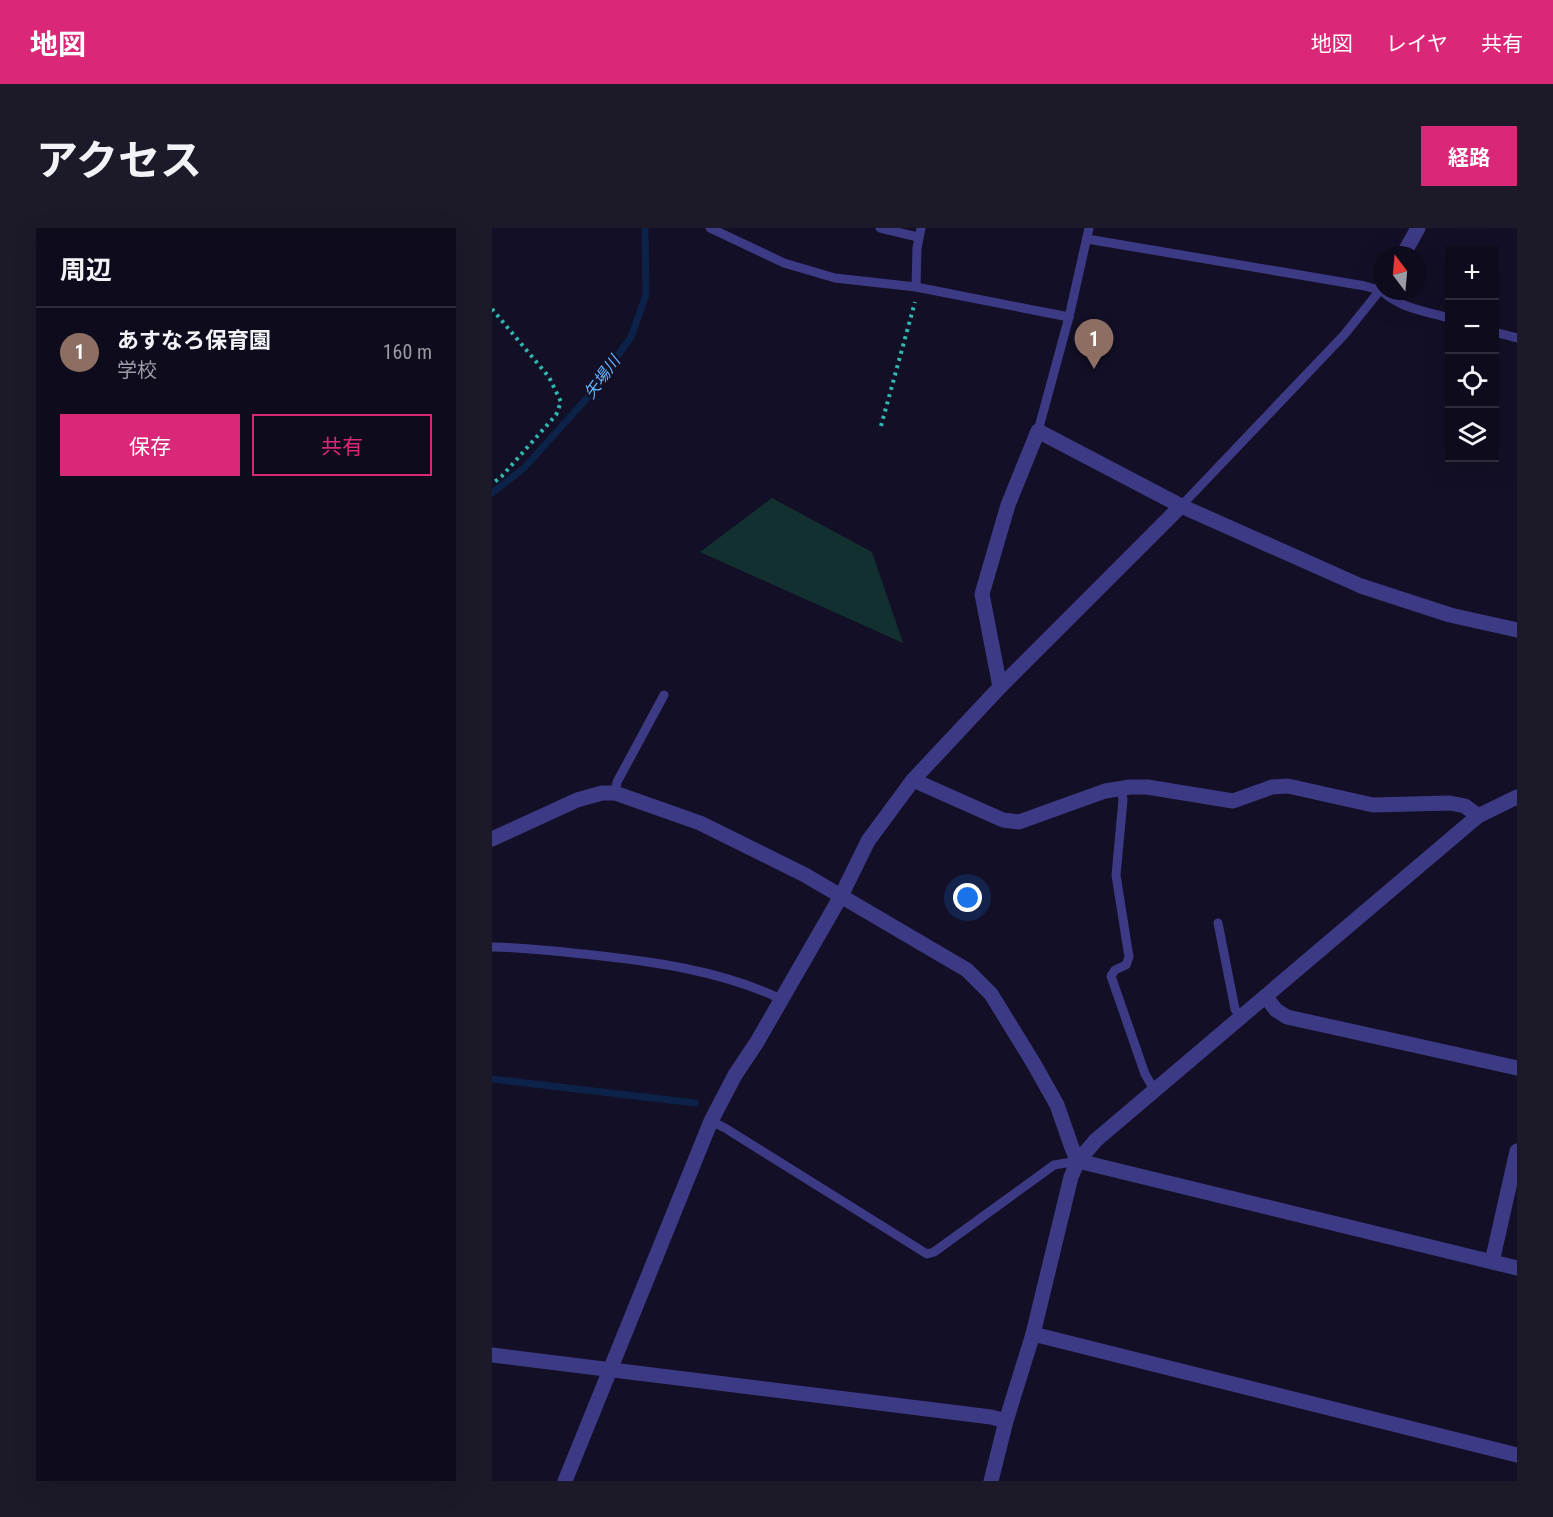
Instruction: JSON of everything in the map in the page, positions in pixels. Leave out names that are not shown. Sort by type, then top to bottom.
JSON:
[{"type":"street","points":[[1408,246],[1418,228]]},
{"type":"street","points":[[1000,687],[982,594],[1008,505],[1038,431],[1181,506],[1361,586],[1450,615],[1517,630]]},
{"type":"street","points":[[565,1481],[711,1122],[735,1075],[841,896],[868,841],[913,780],[1000,687],[1181,506]]},
{"type":"street","points":[[913,780],[1003,820],[1019,822],[1105,791],[1147,787],[1233,801],[1272,787],[1288,786],[1372,805],[1450,803],[1465,806],[1478,816]]},
{"type":"street","points":[[492,839],[577,800],[596,794],[615,793],[700,823],[805,875],[951,960],[982,983],[991,994],[1057,1105],[1078,1161]]},
{"type":"street","points":[[991,1481],[1006,1421],[1033,1334],[1071,1177],[1078,1161],[1096,1140],[1478,816],[1517,798]]},
{"type":"street","points":[[1266,997],[1276,1010],[1287,1017],[1517,1068]]},
{"type":"street","points":[[1492,1262],[1517,1151]]},
{"type":"street","points":[[1078,1161],[1517,1268]]},
{"type":"street","points":[[1033,1334],[1517,1455]]},
{"type":"street","points":[[492,1355],[610,1368],[991,1417],[1006,1421]]},
{"type":"lane","points":[[710,228],[784,263],[835,279],[916,287],[1070,317]]},
{"type":"lane","points":[[880,228],[920,233],[916,287]]},
{"type":"lane","points":[[1038,431],[1070,317],[1089,228]]},
{"type":"lane","points":[[1087,239],[1373,288]]},
{"type":"lane","points":[[1181,506],[1344,335],[1374,300]]},
{"type":"lane","points":[[1393,300],[1406,307],[1445,317]]},
{"type":"lane","points":[[1499,333],[1517,338]]},
{"type":"lane","points":[[615,793],[618,782],[664,695]]},
{"type":"lane","points":[[1121,788],[1123,800],[1116,875],[1129,957],[1126,965],[1115,970],[1111,975],[1145,1074],[1155,1091]]},
{"type":"lane","points":[[1218,923],[1235,1009],[1241,1017]]},
{"type":"lane","points":[[492,947],[524,948],[648,961],[762,990],[781,999]]},
{"type":"lane","points":[[711,1122],[726,1128],[927,1254],[934,1252],[1054,1165],[1078,1161]]},
{"type":"path","points":[[881,426],[915,306],[916,287]]},
{"type":"path","points":[[492,309],[549,377],[561,402],[556,415],[502,476],[492,484]]},
{"type":"green space","points":[[772,498],[872,552],[903,643],[700,552]]},
{"type":"waterway","name":"矢場川","points":[[492,493],[524,468],[588,397],[631,337],[646,295],[645,228]]},
{"type":"waterway","points":[[492,1079],[695,1103]]},
{"type":"place","name":"あすなろ保育園","points":[[1094,369]]}]
